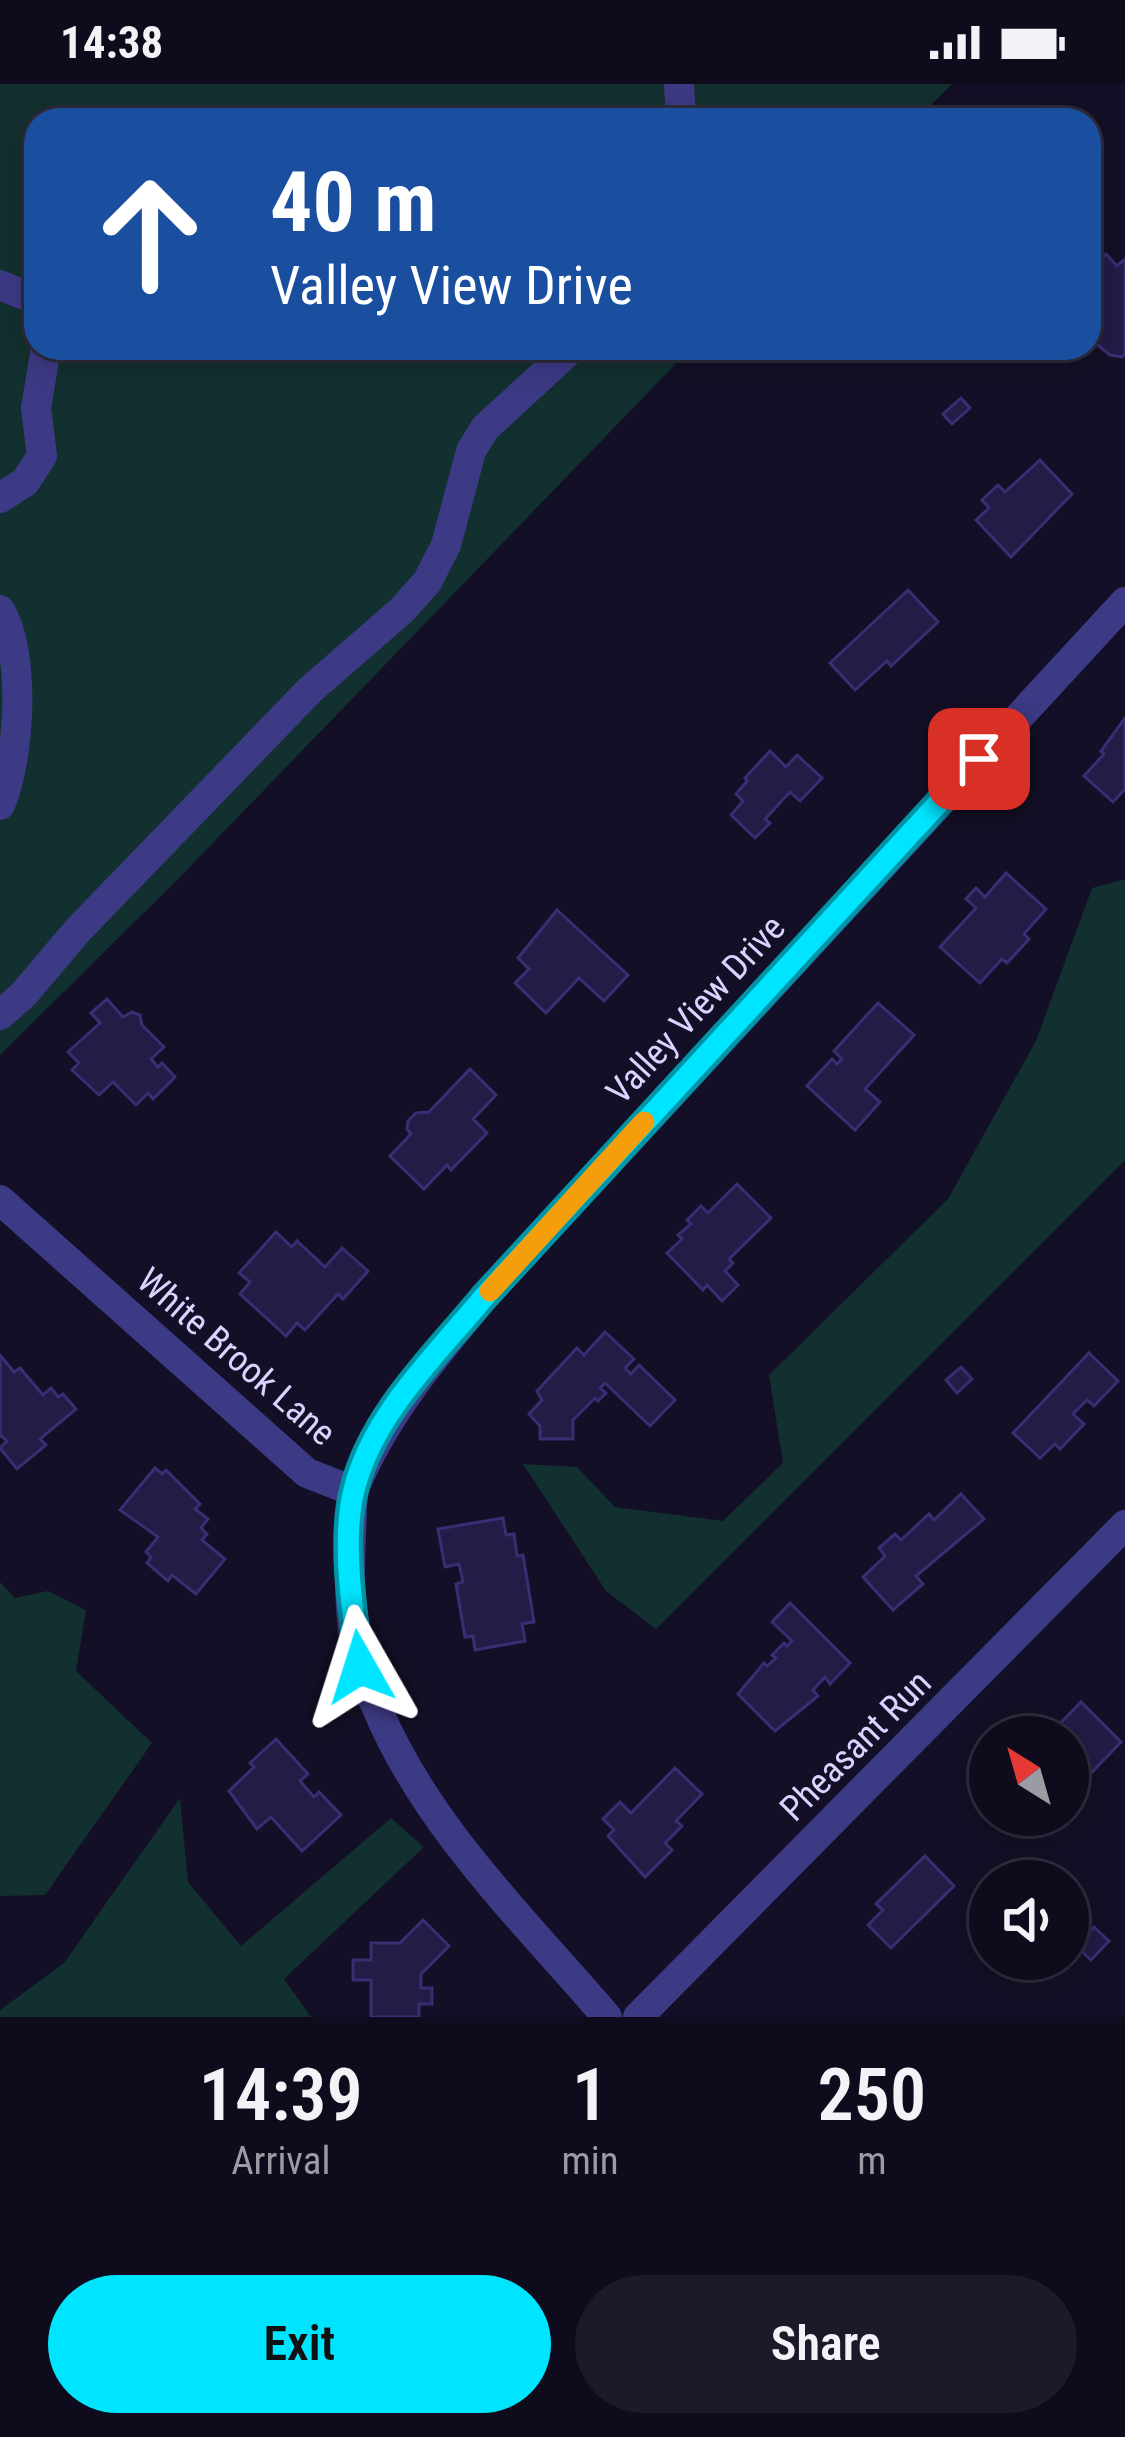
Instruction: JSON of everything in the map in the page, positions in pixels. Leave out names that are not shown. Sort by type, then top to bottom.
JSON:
[{"type":"street","points":[[0,499],[25,482],[42,456],[36,408],[44,360]]},
{"type":"street","points":[[0,1015],[310,690],[402,610],[427,582],[446,545],[471,451],[485,428],[559,360]]},
{"type":"street","name":"Valley View Drive","points":[[353,1491],[373,1443],[408,1388],[484,1297],[1125,602]]},
{"type":"street","points":[[0,610],[14,642],[15,696],[12,767],[0,805]]},
{"type":"street","name":"White Brook Lane","points":[[0,1200],[307,1473],[353,1491],[351,1573],[360,1667],[390,1741],[446,1827],[607,2017]]},
{"type":"street","name":"Pheasant Run","points":[[638,2017],[1125,1525]]},
{"type":"green space","points":[[0,84],[952,84],[928,108],[24,108],[24,360],[679,360],[180,877],[0,1055]]},
{"type":"green space","points":[[1125,879],[1125,1160],[656,1629],[606,1591],[523,1464],[577,1467],[615,1507],[723,1521],[783,1463],[769,1375],[948,1199],[1036,1041],[1092,888]]},
{"type":"green space","points":[[0,1582],[15,1598],[48,1591],[86,1610],[76,1671],[152,1743],[45,1895],[0,1896]]},
{"type":"green space","points":[[180,1798],[188,1882],[241,1946],[391,1818],[424,1847],[284,1979],[311,2017],[0,2017],[0,2010],[64,1963]]},
{"type":"building","points":[[1106,254],[1117,266],[1125,259],[1122,357],[1101,348],[1101,258]]},
{"type":"building","points":[[961,398],[970,408],[952,424],[943,414]]},
{"type":"building","points":[[1040,460],[1072,494],[1011,557],[976,520],[989,508],[982,500],[998,485],[1005,492]]},
{"type":"building","points":[[908,590],[938,622],[891,666],[887,661],[855,690],[830,663]]},
{"type":"building","points":[[1125,718],[1125,789],[1113,802],[1084,776],[1104,754],[1101,751]]},
{"type":"building","points":[[770,751],[786,767],[797,755],[822,778],[800,801],[790,792],[755,838],[731,815],[743,801],[736,794],[745,778]]},
{"type":"building","points":[[1006,873],[1046,909],[1024,934],[1029,939],[980,983],[940,947],[976,908],[966,899],[976,888],[985,897]]},
{"type":"building","points":[[557,910],[628,975],[604,1001],[579,978],[546,1013],[515,983],[529,969],[518,958]]},
{"type":"building","points":[[107,999],[123,1017],[132,1012],[140,1015],[142,1025],[164,1047],[151,1059],[175,1077],[153,1099],[148,1093],[136,1105],[113,1082],[99,1095],[72,1070],[79,1063],[68,1052],[100,1023],[91,1013]]},
{"type":"building","points":[[878,1003],[914,1035],[865,1089],[880,1102],[855,1130],[807,1086],[832,1059],[837,1064],[842,1059],[834,1051]]},
{"type":"building","points":[[470,1069],[496,1095],[473,1119],[487,1133],[451,1170],[447,1165],[424,1189],[390,1156],[411,1134],[408,1121],[416,1113],[429,1112]]},
{"type":"building","points":[[737,1184],[771,1218],[729,1259],[733,1263],[725,1271],[738,1285],[722,1301],[707,1285],[703,1290],[667,1253],[682,1239],[678,1235],[701,1206],[708,1213]]},
{"type":"building","points":[[276,1232],[292,1247],[297,1241],[325,1267],[342,1248],[368,1271],[343,1299],[338,1294],[305,1330],[297,1323],[286,1336],[240,1294],[250,1282],[239,1273]]},
{"type":"building","points":[[605,1332],[634,1359],[625,1368],[631,1374],[639,1365],[675,1400],[650,1426],[605,1383],[600,1388],[606,1393],[573,1420],[573,1439],[540,1439],[540,1426],[529,1414],[542,1400],[537,1391],[577,1348],[584,1355]]},
{"type":"building","points":[[1089,1353],[1118,1381],[1094,1406],[1087,1400],[1073,1414],[1084,1424],[1060,1449],[1055,1444],[1040,1458],[1013,1433]]},
{"type":"building","points":[[0,1355],[14,1372],[20,1368],[43,1395],[51,1388],[76,1409],[40,1439],[46,1445],[17,1469],[0,1448],[7,1441],[0,1435]]},
{"type":"building","points":[[961,1367],[972,1379],[957,1393],[946,1380]]},
{"type":"building","points":[[155,1468],[162,1474],[166,1470],[200,1504],[195,1509],[208,1519],[201,1528],[207,1534],[202,1540],[225,1559],[196,1594],[172,1575],[168,1581],[147,1563],[151,1557],[146,1552],[158,1537],[120,1510]]},
{"type":"building","points":[[961,1494],[984,1519],[916,1576],[923,1584],[893,1610],[863,1577],[885,1556],[879,1548],[895,1534],[901,1540],[929,1514],[934,1520]]},
{"type":"building","points":[[503,1518],[506,1535],[514,1534],[517,1556],[523,1555],[534,1622],[522,1624],[525,1641],[475,1650],[473,1636],[465,1637],[456,1584],[463,1582],[459,1564],[445,1567],[438,1529]]},
{"type":"building","points":[[790,1603],[850,1663],[830,1684],[825,1677],[813,1690],[818,1696],[775,1731],[738,1694],[764,1663],[767,1666],[776,1658],[772,1655],[784,1643],[787,1646],[792,1641],[772,1622]]},
{"type":"building","points":[[1081,1702],[1121,1742],[1091,1773],[1089,1716],[1067,1716]]},
{"type":"building","points":[[276,1739],[308,1774],[300,1781],[314,1797],[319,1792],[341,1815],[302,1851],[271,1817],[257,1829],[229,1791]]},
{"type":"building","points":[[675,1768],[702,1794],[676,1821],[682,1826],[665,1843],[672,1850],[645,1877],[608,1836],[614,1830],[603,1819],[620,1802],[631,1813]]},
{"type":"building","points":[[925,1856],[954,1886],[891,1948],[868,1925],[883,1910],[876,1904]]},
{"type":"building","points":[[423,1920],[449,1946],[421,1974],[421,1988],[432,1988],[432,2004],[419,2004],[419,2017],[371,2017],[371,1980],[353,1980],[353,1960],[371,1960],[371,1943],[400,1943]]},
{"type":"building","points":[[1094,1927],[1109,1941],[1091,1960],[1089,1958],[1089,1932]]},
{"type":"slow traffic","points":[[490,1291],[644,1122]]},
{"type":"route","points":[[360,1667],[351,1573],[353,1491],[373,1443],[408,1388],[484,1297],[979,759]]}]
